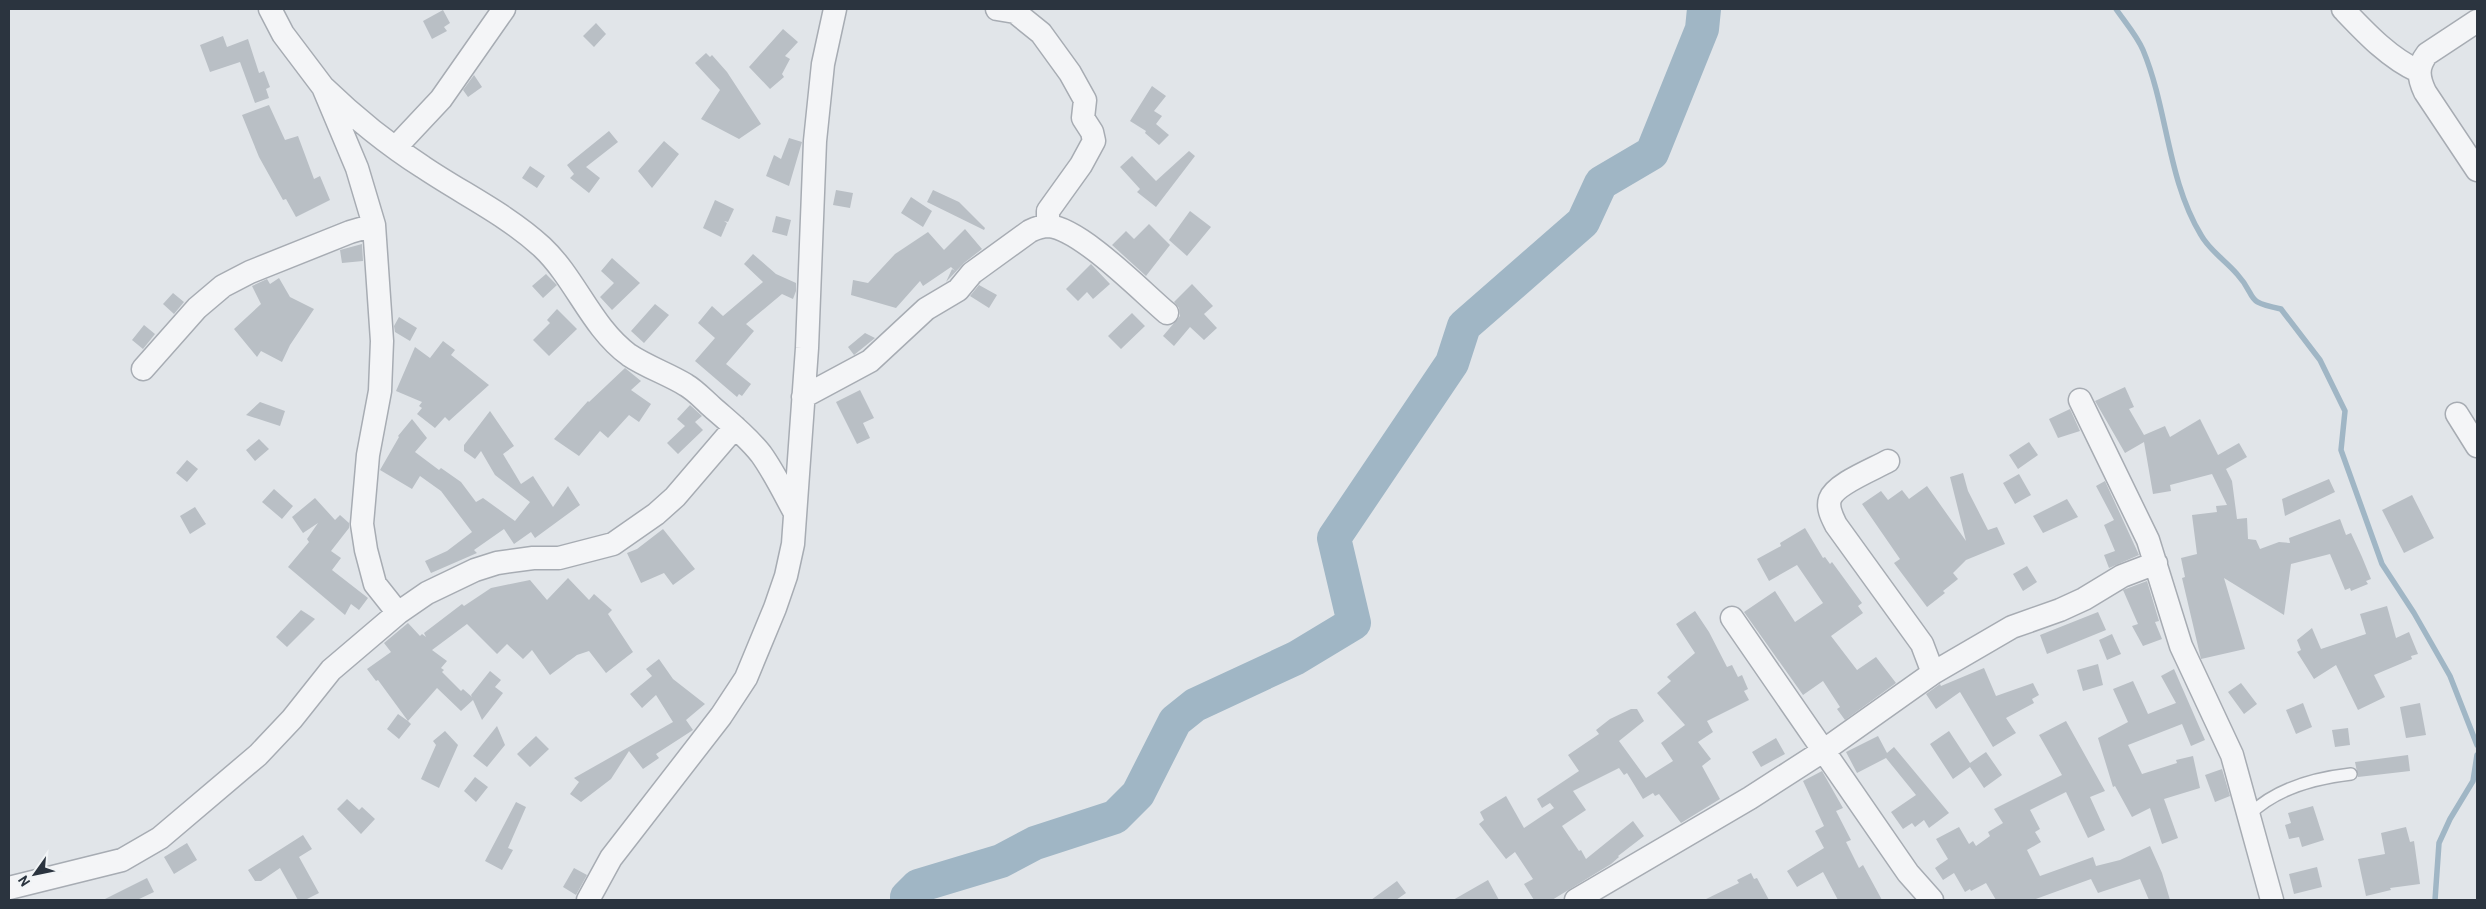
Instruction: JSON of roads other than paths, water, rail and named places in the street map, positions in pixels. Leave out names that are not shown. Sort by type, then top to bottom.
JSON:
[{"type":"street","points":[[270,9],[283,34],[323,86],[348,111],[395,148],[451,186],[510,220],[559,266],[600,326],[613,341],[629,354],[687,385],[736,428],[760,454],[795,514]]},
{"type":"street","points":[[395,148],[441,99],[504,9]]},
{"type":"street","points":[[588,900],[611,858],[721,716],[746,678],[786,576],[793,544],[795,514],[815,141],[823,64],[835,9]]},
{"type":"street","points":[[998,9],[1015,12],[1041,33],[1070,73],[1086,100],[1083,118],[1092,132],[1094,141],[1048,211],[1048,226]]},
{"type":"street","points":[[2343,9],[2385,50],[2418,71]]},
{"type":"street","points":[[2477,21],[2427,54],[2421,61],[2418,71],[2420,82],[2425,92],[2477,170]]},
{"type":"street","points":[[323,86],[357,168],[374,225],[382,341],[380,391],[368,455],[362,524],[366,550],[375,584],[398,613]]},
{"type":"street","points":[[143,369],[197,308],[223,286],[268,265],[350,232],[374,225]]},
{"type":"street","points":[[802,397],[870,361],[887,348],[926,309],[958,290],[972,273],[1030,230],[1048,226],[1073,235],[1167,313]]},
{"type":"street","points":[[2080,400],[2138,518],[2156,563],[2180,646],[2232,755],[2250,814],[2272,900]]},
{"type":"street","points":[[2456,414],[2477,446]]},
{"type":"street","points":[[9,888],[122,860],[160,838],[258,755],[331,670],[398,613],[428,593],[475,570],[497,563],[533,558],[559,558],[613,544],[649,520],[675,497],[736,428]]},
{"type":"street","points":[[1888,461],[1835,490],[1829,500],[1830,512],[1836,525],[1922,644],[1933,673]]},
{"type":"street","points":[[1576,900],[1750,798],[1823,751],[1933,673],[2012,627],[2060,610],[2084,599],[2122,576],[2156,563]]},
{"type":"street","points":[[1732,618],[1908,874],[1932,900]]},
{"type":"lane","points":[[2250,814],[2272,798],[2310,780],[2351,774]]},
{"type":"waterway","points":[[907,900],[907,897],[918,886],[1001,861],[1035,843],[1115,817],[1138,794],[1175,721],[1195,705],[1296,658],[1354,623],[1334,538],[1452,363],[1464,326],[1583,222],[1601,183],[1652,153],[1702,29],[1704,9]]},
{"type":"waterway","points":[[2116,9],[2143,50],[2158,96],[2181,191],[2201,235],[2208,246],[2244,282],[2256,301],[2281,309],[2320,360],[2345,411],[2341,450],[2382,564],[2414,613],[2450,676],[2477,745]]},
{"type":"waterway","points":[[2435,900],[2439,843],[2450,819],[2473,781],[2477,755]]}]
